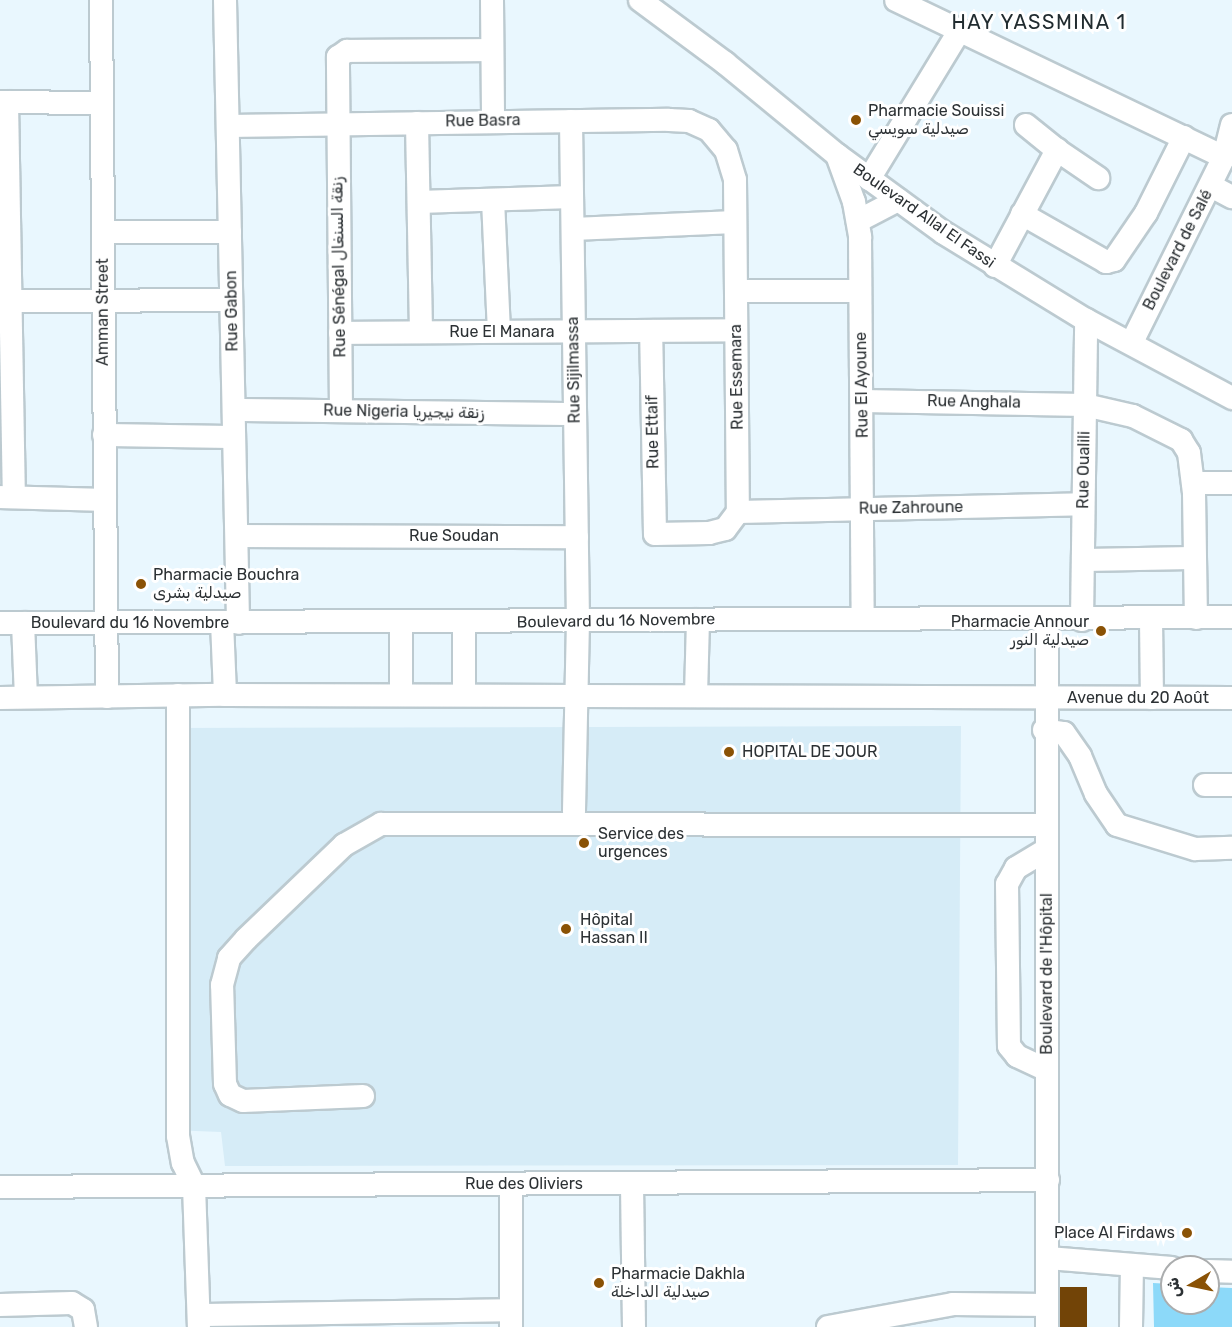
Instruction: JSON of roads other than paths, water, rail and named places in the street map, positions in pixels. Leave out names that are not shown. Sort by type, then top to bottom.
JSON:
[{"type":"street","name":"Amman Street","points":[[101,0],[107,697]]},
{"type":"street","name":"Rue Gabon","points":[[225,0],[237,536],[225,695]]},
{"type":"street","points":[[492,0],[493,121]]},
{"type":"street","name":"Boulevard Allal El Fassi","points":[[640,0],[725,63],[869,179],[995,266],[1086,320],[1132,342],[1232,398]]},
{"type":"street","points":[[896,0],[958,33],[1184,137],[1228,153]]},
{"type":"street","points":[[869,179],[958,33]]},
{"type":"street","name":"Rue Sénégal زنقة السنغال","points":[[341,411],[337,69],[339,57],[347,51],[492,50]]},
{"type":"street","points":[[102,103],[3,102],[7,497],[105,500]]},
{"type":"street","name":"Rue Basra","points":[[228,126],[493,121],[689,121],[709,130],[726,150]]},
{"type":"street","name":"Rue Sijilmassa","points":[[571,121],[578,620],[574,812]]},
{"type":"street","points":[[417,123],[421,332]]},
{"type":"street","points":[[1026,125],[1098,178]]},
{"type":"street","name":"Boulevard de Salé","points":[[1132,342],[1228,153],[1232,125]]},
{"type":"street","points":[[1022,214],[1106,262],[1114,260],[1146,213],[1184,137]]},
{"type":"street","name":"Rue Essemara","points":[[726,150],[733,169],[735,222],[738,512]]},
{"type":"street","points":[[995,266],[1057,150]]},
{"type":"street","name":"Rue El Ayoune","points":[[837,155],[858,221],[863,619]]},
{"type":"street","points":[[1211,186],[1232,197]]},
{"type":"street","points":[[419,202],[572,197]]},
{"type":"street","points":[[493,200],[499,332]]},
{"type":"street","points":[[858,221],[898,200]]},
{"type":"street","points":[[573,229],[735,222]]},
{"type":"street","points":[[103,232],[230,232]]},
{"type":"street","points":[[737,291],[860,291]]},
{"type":"street","points":[[5,301],[231,300]]},
{"type":"street","name":"Rue Oualili","points":[[1082,620],[1086,320]]},
{"type":"street","name":"Rue El Manara","points":[[340,333],[736,330]]},
{"type":"street","name":"Rue Ettaif","points":[[651,331],[655,534],[717,531],[730,526],[738,512]]},
{"type":"street","name":"Rue Anghala","points":[[862,401],[1085,405],[1133,416],[1181,440],[1189,453],[1193,483],[1196,618]]},
{"type":"street","name":"Rue Nigeria زنقة نيجيريا","points":[[234,410],[575,414]]},
{"type":"street","points":[[104,435],[234,437]]},
{"type":"street","points":[[1193,483],[1232,483]]},
{"type":"street","name":"Rue Zahroune","points":[[738,512],[1083,504]]},
{"type":"street","name":"Rue Soudan","points":[[237,536],[577,537]]},
{"type":"street","points":[[1083,560],[1194,558]]},
{"type":"street","name":"Boulevard du 16 Novembre","points":[[0,623],[1082,620],[1232,617]]},
{"type":"street","points":[[1151,619],[1152,698]]},
{"type":"street","points":[[696,696],[698,620]]},
{"type":"street","name":"Boulevard de l'Hôpital","points":[[1047,620],[1044,698],[1047,1316]]},
{"type":"street","points":[[401,622],[401,695]]},
{"type":"street","points":[[464,622],[464,695]]},
{"type":"street","points":[[23,623],[26,697]]},
{"type":"street","name":"Avenue du 20 Août","points":[[0,698],[464,695],[1232,698]]},
{"type":"street","points":[[178,696],[178,1136],[183,1163],[194,1186],[199,1321],[511,1319],[511,1185]]},
{"type":"street","points":[[1044,730],[1064,733],[1080,756],[1096,794],[1117,825],[1195,849],[1232,848]]},
{"type":"street","points":[[1205,785],[1232,785]]},
{"type":"street","points":[[363,1096],[243,1101],[230,1095],[225,1084],[222,985],[230,958],[246,939],[344,845],[381,824],[1046,825]]},
{"type":"street","points":[[1046,850],[1016,868],[1007,884],[1009,1046],[1017,1056],[1047,1070]]},
{"type":"street","name":"Rue des Oliviers","points":[[0,1187],[1047,1180]]},
{"type":"street","points":[[632,1184],[634,1327]]},
{"type":"street","points":[[1048,1258],[1160,1267]]},
{"type":"street","points":[[1131,1327],[1132,1265]]},
{"type":"street","points":[[0,1305],[72,1303],[83,1310],[86,1327]]},
{"type":"street","points":[[828,1327],[922,1317],[1047,1316]]},
{"type":"place","name":"Pharmacie Souissi صيدلية سويسي","points":[[856,120]]},
{"type":"place","name":"Pharmacie Bouchra صيدلية بشرى","points":[[141,584]]},
{"type":"place","name":"Pharmacie Annour صيدلية النور","points":[[1101,631]]},
{"type":"place","name":"HOPITAL DE JOUR","points":[[729,752]]},
{"type":"place","name":"Service des urgences","points":[[584,843]]},
{"type":"place","name":"Hôpital Hassan II","points":[[566,929]]},
{"type":"place","name":"Place Al Firdaws","points":[[1187,1233]]},
{"type":"place","name":"Pharmacie Dakhla صيدلية الداخلة","points":[[599,1283]]},
{"type":"district","name":"HAY YASSMINA 1","points":[[1039,22]]}]
